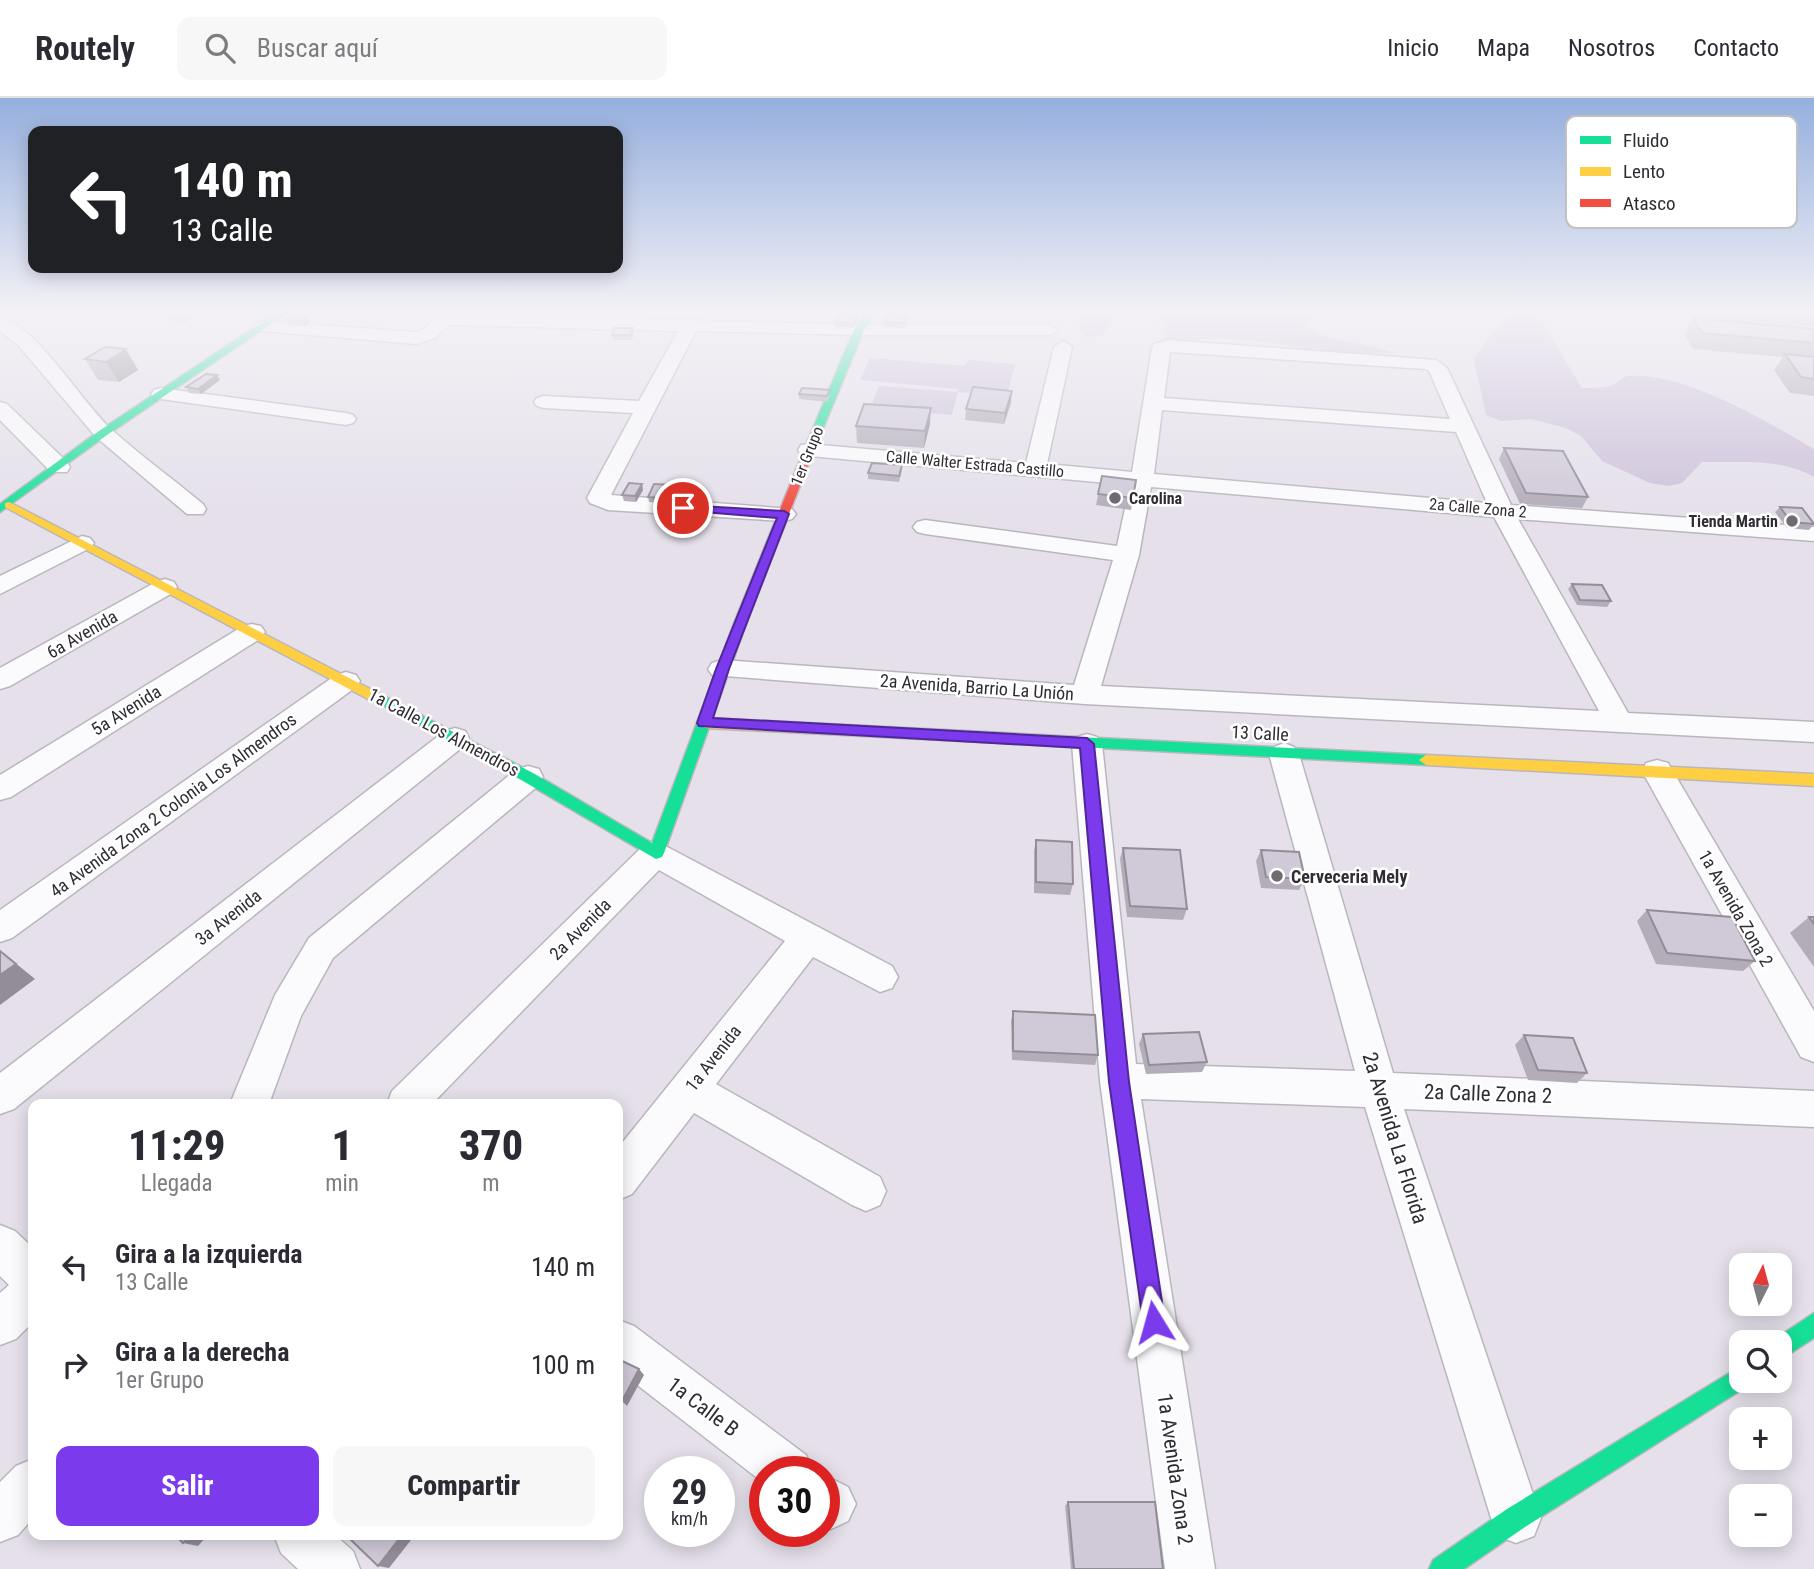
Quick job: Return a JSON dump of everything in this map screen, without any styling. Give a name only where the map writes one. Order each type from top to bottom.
[{"type":"street","points":[[57,379],[103,433],[195,509]]},
{"type":"street","points":[[3,505],[184,379]]},
{"type":"street","points":[[662,379],[598,498],[601,502],[784,514]]},
{"type":"street","name":"1er Grupo","points":[[705,723],[722,669],[839,379]]},
{"type":"street","points":[[1035,469],[1056,379]]},
{"type":"street","name":"2a Avenida, Barrio La Unión","points":[[722,669],[1085,695],[1126,555],[1142,478],[1157,379]]},
{"type":"street","name":"2a Avenida, Barrio La Unión","points":[[1442,379],[1462,426]]},
{"type":"street","points":[[161,394],[346,419]]},
{"type":"street","points":[[544,402],[647,408]]},
{"type":"street","points":[[1154,403],[1462,426],[1502,511],[1620,723]]},
{"type":"street","points":[[0,408],[59,467]]},
{"type":"street","name":"Calle Walter Estrada Castillo","points":[[809,450],[1142,478]]},
{"type":"street","name":"2a Calle Zona 2","points":[[1142,478],[1502,511],[1814,534]]},
{"type":"street","name":"1a Calle Los Almendros","points":[[3,505],[82,543],[528,776],[656,853],[880,977]]},
{"type":"street","points":[[925,527],[1126,555]]},
{"type":"street","points":[[0,586],[82,543]]},
{"type":"street","name":"6a Avenida","points":[[0,680],[165,587]]},
{"type":"street","name":"5a Avenida","points":[[0,789],[252,632]]},
{"type":"street","name":"4a Avenida Zona 2 Colonia Los Almendros","points":[[0,928],[346,681]]},
{"type":"street","points":[[1085,695],[1814,732]]},
{"type":"street","name":"13 Calle","points":[[705,723],[1814,780]]},
{"type":"street","name":"2a Avenida","points":[[411,1099],[656,853],[705,723]]},
{"type":"street","name":"3a Avenida","points":[[0,1096],[455,738]]},
{"type":"street","name":"1a Avenida Zona 2","points":[[1087,744],[1119,1082],[1189,1569]]},
{"type":"street","name":"2a Avenida La Florida","points":[[1284,754],[1379,1091],[1516,1518]]},
{"type":"street","name":"1a Avenida Zona 2","points":[[1657,771],[1814,1045]]},
{"type":"street","points":[[251,1099],[271,1054],[278,1027],[321,948],[528,776]]},
{"type":"street","name":"1a Avenida","points":[[623,1174],[808,937]]},
{"type":"street","name":"2a Calle Zona 2","points":[[1119,1082],[1814,1109]]},
{"type":"street","points":[[689,1089],[866,1191]]},
{"type":"street","points":[[0,1246],[28,1273]]},
{"type":"street","points":[[0,1323],[28,1297]]},
{"type":"street","points":[[1792,1340],[1814,1324]]},
{"type":"street","name":"1a Calle B","points":[[623,1346],[768,1456]]},
{"type":"street","points":[[1442,1569],[1516,1518],[1729,1385]]},
{"type":"street","points":[[0,1517],[28,1488]]},
{"type":"shaded area","points":[[1011,379],[1007,396],[958,392],[952,415],[870,409],[879,386],[957,392],[959,389],[860,380]]},
{"type":"shaded area","points":[[1478,379],[1576,379],[1582,388],[1600,388],[1615,384],[1622,379],[1658,379],[1699,390],[1724,401],[1814,449],[1814,477],[1787,466],[1774,464],[1702,462],[1682,483],[1669,486],[1650,483],[1602,461],[1581,436],[1566,428],[1531,419],[1501,421],[1486,415]]},
{"type":"building","points":[[199,379],[212,379],[198,389],[186,387]]},
{"type":"building","points":[[973,387],[1012,391],[1005,413],[966,409]]},
{"type":"building","points":[[802,388],[830,390],[827,396],[799,394]]},
{"type":"building","points":[[864,404],[931,408],[925,431],[856,426]]},
{"type":"building","points":[[1504,448],[1563,451],[1588,497],[1526,493]]},
{"type":"building","points":[[872,463],[902,465],[899,476],[868,473]]},
{"type":"building","points":[[1102,476],[1136,480],[1133,498],[1098,494]]},
{"type":"building","points":[[629,483],[642,484],[635,496],[622,495]]},
{"type":"building","points":[[654,484],[674,485],[668,498],[648,497]]},
{"type":"building","points":[[1780,507],[1802,508],[1814,524],[1791,522]]},
{"type":"building","points":[[1572,584],[1602,585],[1611,601],[1580,600]]},
{"type":"building","points":[[1036,840],[1072,842],[1073,884],[1036,882]]},
{"type":"building","points":[[1123,848],[1180,850],[1187,909],[1130,906]]},
{"type":"building","points":[[1261,850],[1299,852],[1305,879],[1266,877]]},
{"type":"building","points":[[1647,910],[1732,917],[1755,961],[1667,953]]},
{"type":"building","points":[[0,951],[16,964],[0,975]]},
{"type":"building","points":[[1013,1011],[1095,1015],[1098,1055],[1013,1051]]},
{"type":"building","points":[[1199,1032],[1207,1062],[1149,1065],[1143,1034]]},
{"type":"building","points":[[1524,1035],[1573,1038],[1587,1073],[1538,1070]]},
{"type":"building","points":[[623,1361],[639,1369],[623,1399]]},
{"type":"building","points":[[1068,1502],[1155,1502],[1163,1569],[1074,1569]]},
{"type":"building","points":[[351,1540],[398,1540],[378,1566]]},
{"type":"traffic: fast","points":[[0,509],[103,433],[184,379]]},
{"type":"traffic: fast","points":[[809,450],[839,379]]},
{"type":"traffic: fast","points":[[373,696],[528,777],[656,853],[741,621]]},
{"type":"traffic: fast","points":[[944,735],[1426,760]]},
{"type":"traffic: fast","points":[[1792,1340],[1814,1324]]},
{"type":"traffic: fast","points":[[1442,1569],[1516,1518],[1729,1385]]},
{"type":"traffic: slow","points":[[9,505],[373,696]]},
{"type":"traffic: slow","points":[[705,723],[944,735]]},
{"type":"traffic: slow","points":[[1426,760],[1814,780]]},
{"type":"traffic: jam","points":[[741,621],[809,450]]},
{"type":"place","name":"Carolina","points":[[1115,498]]},
{"type":"place","name":"Tienda Martin","points":[[1792,521]]},
{"type":"place","name":"Cerveceria Mely","points":[[1277,876]]},
{"type":"route","points":[[683,508],[784,514],[722,669],[705,723],[1087,744],[1119,1082],[1154,1322]]}]
